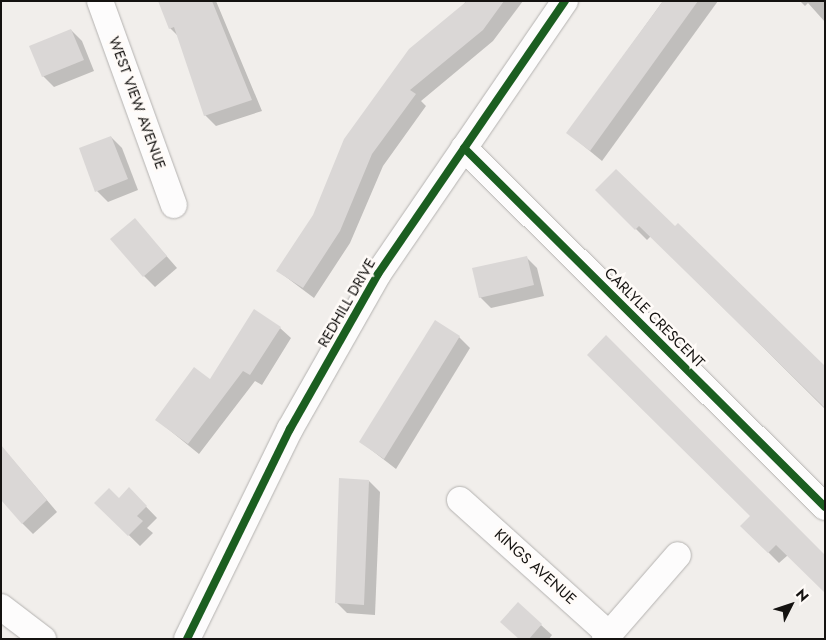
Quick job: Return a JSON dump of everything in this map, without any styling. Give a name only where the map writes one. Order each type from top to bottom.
[{"type":"street","name":"WEST VIEW AVENUE","points":[[100,1],[174,205]]},
{"type":"street","name":"REDHILL DRIVE","points":[[187,639],[290,429],[363,300],[565,1]]},
{"type":"street","name":"CARLYLE CRESCENT","points":[[464,148],[825,507]]},
{"type":"street","name":"KINGS AVENUE","points":[[460,500],[607,636],[678,556]]},
{"type":"street","points":[[1,607],[43,639]]},
{"type":"building","points":[[158,1],[212,1],[252,100],[204,116],[174,27],[169,29]]},
{"type":"building","points":[[467,1],[504,1],[483,30],[410,90],[416,94],[372,154],[340,231],[303,288],[276,271],[313,215],[344,139],[409,49]]},
{"type":"building","points":[[663,1],[698,1],[590,151],[566,133]]},
{"type":"building","points":[[71,29],[84,60],[42,77],[29,46]]},
{"type":"building","points":[[111,136],[128,179],[95,192],[79,148]]},
{"type":"building","points":[[616,169],[675,226],[678,223],[825,366],[825,408],[639,226],[635,230],[595,190]]},
{"type":"building","points":[[135,218],[167,256],[143,277],[110,239]]},
{"type":"building","points":[[527,256],[534,285],[479,298],[472,268]]},
{"type":"building","points":[[254,309],[281,327],[250,375],[243,371],[188,444],[155,420],[194,367],[210,379]]},
{"type":"building","points":[[435,320],[460,336],[384,459],[359,442]]},
{"type":"building","points":[[606,335],[825,555],[825,593],[776,545],[768,553],[740,526],[750,516],[587,355]]},
{"type":"building","points":[[1,445],[47,500],[22,524],[1,500]]},
{"type":"building","points":[[339,478],[369,480],[364,605],[335,603]]},
{"type":"building","points":[[129,487],[147,506],[137,516],[143,521],[128,536],[94,503],[109,488],[119,498]]},
{"type":"building","points":[[518,602],[542,624],[529,639],[519,639],[500,622]]},
{"type":"cycle path","points":[[187,639],[290,429],[378,274],[565,1]]},
{"type":"cycle path","points":[[464,148],[825,507]]}]
